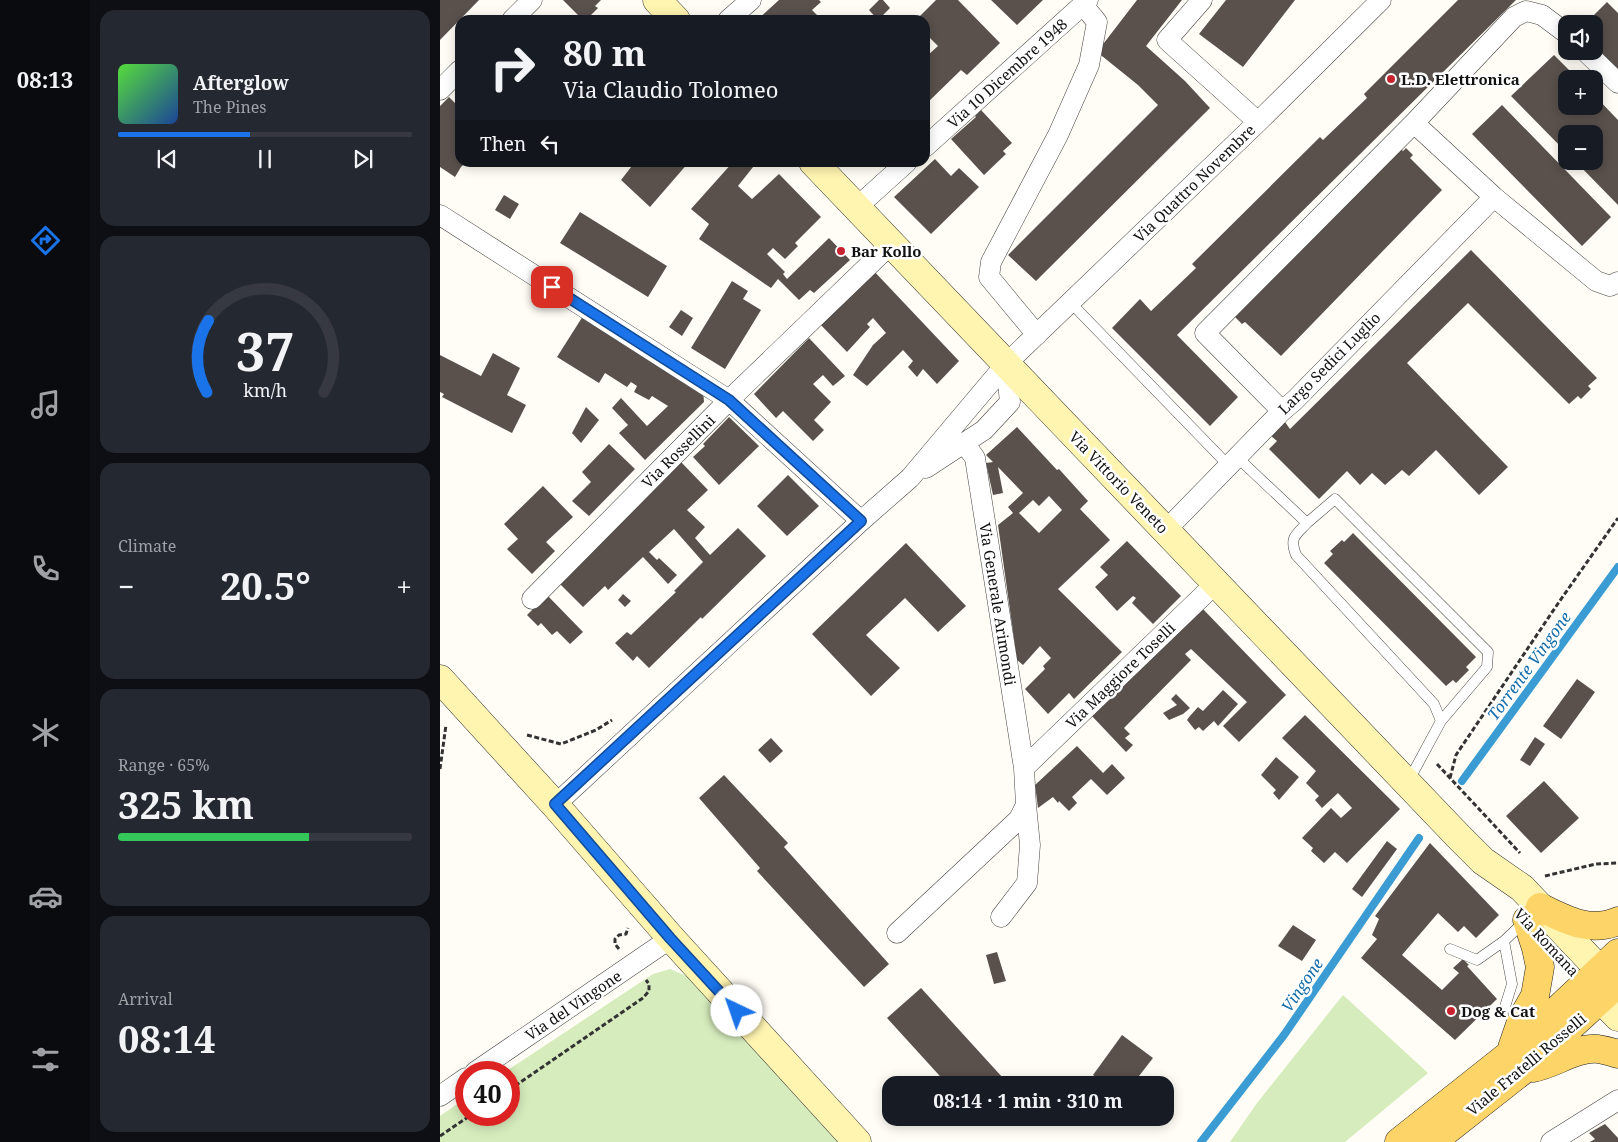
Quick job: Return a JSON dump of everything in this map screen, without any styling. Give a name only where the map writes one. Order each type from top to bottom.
[{"type":"main road","points":[[657,0],[671,15]]},
{"type":"main road","name":"Via Vittorio Veneto","points":[[818,167],[1458,836]]},
{"type":"main road","points":[[440,678],[555,804],[670,938],[857,1142]]},
{"type":"main road","name":"Via Romana","points":[[1458,836],[1484,861],[1508,900],[1534,914],[1609,985]]},
{"type":"main road","points":[[1618,921],[1608,925],[1592,927],[1534,914],[1536,948],[1540,967],[1535,996],[1522,1019],[1516,1063],[1546,1065],[1570,1054],[1597,1049],[1618,1054]]},
{"type":"main road","name":"Viale Fratelli Rosselli","points":[[1432,1142],[1516,1063],[1609,985]]},
{"type":"main road","name":"Viale Fratelli Rosselli","points":[[1399,1142],[1516,1063]]},
{"type":"street","points":[[517,15],[532,0]]},
{"type":"street","points":[[734,15],[751,0]]},
{"type":"street","points":[[1202,0],[1167,40],[1258,122]]},
{"type":"street","name":"Via Quattro Novembre","points":[[910,478],[1006,364],[1258,122],[1381,0]]},
{"type":"street","points":[[1036,336],[989,277],[991,262],[1058,135],[1089,65],[1097,22],[1085,2]]},
{"type":"street","name":"Via 10 Dicembre 1948","points":[[930,142],[1085,2]]},
{"type":"street","points":[[1282,411],[1206,333],[1414,123],[1514,17],[1526,12],[1542,15],[1558,27]]},
{"type":"street","points":[[1594,60],[1618,83]]},
{"type":"street","points":[[440,90],[455,75]]},
{"type":"street","points":[[1414,123],[1494,197],[1596,282],[1610,286],[1618,282]]},
{"type":"street","points":[[856,208],[901,167]]},
{"type":"street","name":"Largo Sedici Luglio","points":[[1166,530],[1494,197]]},
{"type":"street","points":[[440,215],[729,400],[861,521]]},
{"type":"street","name":"Via Rossellini","points":[[532,599],[729,400],[891,244]]},
{"type":"street","points":[[555,804],[910,478],[984,430],[1010,402],[1006,364]]},
{"type":"street","name":"Via Generale Arimondi","points":[[965,444],[975,458],[1024,768],[1030,845],[1028,883],[1001,918]]},
{"type":"street","name":"Via Maggiore Toselli","points":[[1024,768],[1216,583]]},
{"type":"street","points":[[897,933],[1019,820],[1026,805]]},
{"type":"street","name":"Via del Vingone","points":[[491,1061],[670,938]]},
{"type":"street","points":[[440,1096],[455,1086]]},
{"type":"street","points":[[1551,1142],[1618,1100]]},
{"type":"lane","points":[[1070,302],[1233,462],[1307,523]]},
{"type":"lane","points":[[1416,792],[1425,751],[1441,721],[1487,667],[1488,652],[1335,499],[1293,538],[1292,546],[1296,555],[1434,704],[1441,721]]},
{"type":"lane","points":[[1450,949],[1477,960],[1504,941],[1534,914]]},
{"type":"lane","points":[[1504,941],[1512,984],[1504,1010]]},
{"type":"path","points":[[1450,778],[1456,755],[1618,518]]},
{"type":"path","points":[[520,732],[534,738],[561,744],[596,730],[615,717]]},
{"type":"path","points":[[440,769],[447,723]]},
{"type":"path","points":[[1425,751],[1523,856]]},
{"type":"path","points":[[1542,877],[1596,864],[1618,863]]},
{"type":"path","points":[[520,1082],[643,998],[649,991],[649,984],[642,975]]},
{"type":"path","points":[[440,1136],[455,1126]]},
{"type":"green space","points":[[670,969],[689,977],[839,1142],[440,1142],[440,1116],[455,1106],[455,1126],[520,1126],[520,1062],[653,974]]},
{"type":"green space","points":[[1343,995],[1428,1073],[1345,1142],[1230,1142],[1257,1103]]},
{"type":"building","points":[[440,0],[479,0],[464,15],[455,15],[455,25],[440,40]]},
{"type":"building","points":[[563,0],[601,0],[595,6],[598,8],[591,15],[578,15]]},
{"type":"building","points":[[779,0],[819,0],[821,2],[812,10],[817,15],[762,15]]},
{"type":"building","points":[[879,0],[883,0],[890,8],[883,15],[874,15],[869,10]]},
{"type":"building","points":[[936,0],[958,0],[1000,43],[967,75],[961,70],[930,100],[930,53],[938,46],[930,38],[930,15],[921,15]]},
{"type":"building","points":[[991,0],[1043,0],[1017,25]]},
{"type":"building","points":[[1137,0],[1182,0],[1146,46],[1185,81],[1210,108],[1036,281],[1008,255],[1158,105],[1138,85],[1097,52]]},
{"type":"building","points":[[1226,0],[1295,0],[1243,67],[1199,34]]},
{"type":"building","points":[[1458,0],[1516,0],[1177,335],[1238,397],[1210,426],[1112,328],[1140,299],[1151,311],[1196,268],[1192,264],[1320,137],[1323,140],[1367,98],[1364,94]]},
{"type":"building","points":[[1607,2],[1618,13],[1618,70],[1603,54],[1603,15],[1594,15]]},
{"type":"building","points":[[1554,55],[1569,70],[1558,70],[1558,115],[1603,115],[1603,104],[1618,120],[1618,205],[1584,170],[1603,170],[1603,125],[1558,125],[1558,144],[1511,96]]},
{"type":"building","points":[[449,97],[455,103],[455,167],[461,167],[455,177],[440,167],[440,106]]},
{"type":"building","points":[[1502,105],[1558,163],[1558,170],[1565,170],[1611,217],[1582,246],[1472,134]]},
{"type":"building","points":[[981,110],[1012,143],[1003,151],[1006,154],[984,175],[951,139],[976,117]]},
{"type":"building","points":[[1406,148],[1413,155],[1410,158],[1442,190],[1281,356],[1245,322],[1242,324],[1235,317],[1401,149],[1403,151]]},
{"type":"building","points":[[935,159],[951,176],[959,168],[979,187],[931,234],[894,197],[926,167],[930,167],[930,164]]},
{"type":"building","points":[[631,167],[685,167],[650,207],[621,180]]},
{"type":"building","points":[[729,167],[753,167],[738,186],[752,199],[779,174],[821,217],[795,243],[798,246],[785,259],[773,248],[767,254],[785,272],[783,274],[787,279],[829,238],[850,260],[814,293],[810,290],[799,300],[778,279],[771,288],[699,239],[709,224],[691,209]]},
{"type":"building","points":[[504,195],[519,204],[510,219],[495,210]]},
{"type":"building","points":[[580,212],[667,266],[648,297],[560,243]]},
{"type":"building","points":[[1471,250],[1597,378],[1588,386],[1591,389],[1581,399],[1578,396],[1569,404],[1468,303],[1407,363],[1508,467],[1479,495],[1436,450],[1409,476],[1402,470],[1385,485],[1372,473],[1360,485],[1347,471],[1319,499],[1269,449],[1277,441],[1271,436],[1285,422],[1290,429]]},
{"type":"building","points":[[871,268],[959,361],[937,384],[923,369],[917,377],[908,367],[913,361],[903,350],[867,386],[853,375],[873,345],[886,333],[873,318],[867,324],[870,327],[847,352],[818,322]]},
{"type":"building","points":[[732,281],[748,291],[743,299],[761,310],[725,369],[691,348]]},
{"type":"building","points":[[681,310],[693,318],[682,336],[669,327]]},
{"type":"building","points":[[583,316],[703,389],[704,402],[645,460],[619,433],[628,425],[612,408],[621,398],[647,426],[668,406],[652,396],[649,400],[634,392],[637,386],[631,382],[627,387],[605,373],[599,383],[557,357]]},
{"type":"building","points":[[809,338],[845,376],[833,386],[823,375],[813,384],[831,402],[814,420],[824,430],[813,441],[783,411],[776,418],[754,394]]},
{"type":"building","points":[[493,353],[520,368],[507,395],[526,405],[512,433],[442,397],[444,394],[440,392],[440,355],[481,376]]},
{"type":"building","points":[[586,407],[599,420],[581,443],[572,433]]},
{"type":"building","points":[[729,417],[759,446],[719,485],[693,457],[705,446],[703,444]]},
{"type":"building","points":[[1017,427],[1088,501],[1080,509],[1110,540],[1058,589],[1122,652],[1074,699],[1069,693],[1048,714],[1025,689],[1045,669],[1043,666],[1051,658],[1040,646],[1023,665],[1017,660],[998,525],[1013,513],[1008,507],[1023,493],[998,467],[1003,493],[993,495],[986,463],[993,462],[986,455]],"holes":[[[1049,496],[1062,510],[1039,533],[1019,513],[1033,500],[1039,506]]]},
{"type":"building","points":[[609,444],[635,469],[589,516],[572,501],[591,482],[582,472]]},
{"type":"building","points":[[681,462],[708,490],[687,510],[705,527],[695,538],[710,555],[738,528],[766,556],[649,668],[637,656],[633,661],[615,643],[627,632],[631,635],[676,592],[674,591],[703,562],[674,529],[649,552],[657,560],[659,558],[677,575],[668,584],[643,557],[608,590],[605,586],[583,607],[559,583]]},
{"type":"building","points":[[788,475],[819,506],[787,536],[757,506]]},
{"type":"building","points":[[543,486],[573,517],[546,542],[555,551],[532,574],[507,549],[518,539],[504,524]]},
{"type":"building","points":[[1353,533],[1476,657],[1466,667],[1469,670],[1456,683],[1453,680],[1446,686],[1324,563],[1333,554],[1330,551],[1342,540],[1344,542]]},
{"type":"building","points":[[1127,541],[1181,596],[1153,624],[1132,603],[1136,598],[1133,596],[1117,611],[1095,587],[1108,575],[1100,567]]},
{"type":"building","points":[[906,543],[966,606],[938,632],[905,598],[866,635],[900,668],[871,696],[812,634]]},
{"type":"building","points":[[623,594],[631,601],[625,607],[618,600]]},
{"type":"building","points":[[547,595],[583,632],[570,644],[557,631],[552,635],[541,623],[538,626],[527,615]]},
{"type":"building","points":[[1201,607],[1286,695],[1239,742],[1223,726],[1247,702],[1191,649],[1185,654],[1191,660],[1124,728],[1130,734],[1125,738],[1133,745],[1126,752],[1091,715]]},
{"type":"building","points":[[1577,679],[1595,692],[1561,739],[1543,726]]},
{"type":"building","points":[[1223,690],[1238,704],[1218,726],[1214,721],[1203,731],[1199,727],[1195,730],[1187,720],[1198,707],[1203,711]]},
{"type":"building","points":[[1176,694],[1190,708],[1183,714],[1169,720],[1163,713],[1177,705],[1171,699]]},
{"type":"building","points":[[1305,715],[1400,809],[1347,863],[1335,852],[1324,863],[1311,851],[1313,848],[1302,838],[1331,808],[1341,818],[1352,808],[1338,793],[1322,808],[1315,800],[1319,796],[1306,783],[1316,771],[1282,738]]},
{"type":"building","points":[[1535,737],[1545,744],[1530,766],[1520,760]]},
{"type":"building","points":[[771,738],[783,751],[770,763],[758,750]]},
{"type":"building","points":[[1077,746],[1103,773],[1112,764],[1125,778],[1107,795],[1091,779],[1072,797],[1077,803],[1069,811],[1053,797],[1038,808],[1035,785]]},
{"type":"building","points":[[1276,757],[1299,777],[1279,800],[1273,793],[1276,790],[1261,775]]},
{"type":"building","points":[[724,775],[788,843],[784,847],[889,964],[864,987],[757,871],[760,868],[699,798]]},
{"type":"building","points":[[1544,781],[1579,818],[1541,853],[1506,816]]},
{"type":"building","points":[[1387,841],[1397,849],[1362,897],[1352,889]]},
{"type":"building","points":[[1430,843],[1499,915],[1476,938],[1464,926],[1458,932],[1438,913],[1402,955],[1442,990],[1459,973],[1453,968],[1463,959],[1497,999],[1455,1040],[1361,958],[1377,939],[1372,935],[1379,919],[1375,916]]},
{"type":"building","points":[[1293,925],[1316,940],[1302,961],[1278,946]]},
{"type":"building","points":[[997,952],[1006,981],[994,984],[986,955]]},
{"type":"building","points":[[921,988],[1001,1076],[940,1076],[887,1018]]},
{"type":"building","points":[[1122,1035],[1153,1058],[1139,1076],[1093,1075]]},
{"type":"building","points":[[1605,1124],[1618,1138],[1618,1142],[1590,1142],[1595,1139],[1589,1133]]},
{"type":"waterway","name":"Torrente Vingone","points":[[1462,781],[1618,567]]},
{"type":"waterway","name":"Vingone","points":[[1201,1142],[1284,1035],[1419,838]]},
{"type":"place","name":"L.D. Elettronica","points":[[1391,79]]},
{"type":"place","name":"Bar Kollo","points":[[841,251]]},
{"type":"place","name":"Dog & Cat","points":[[1451,1011]]},
{"type":"route","points":[[552,287],[729,400],[861,521],[555,804],[670,938],[737,1011]]}]
